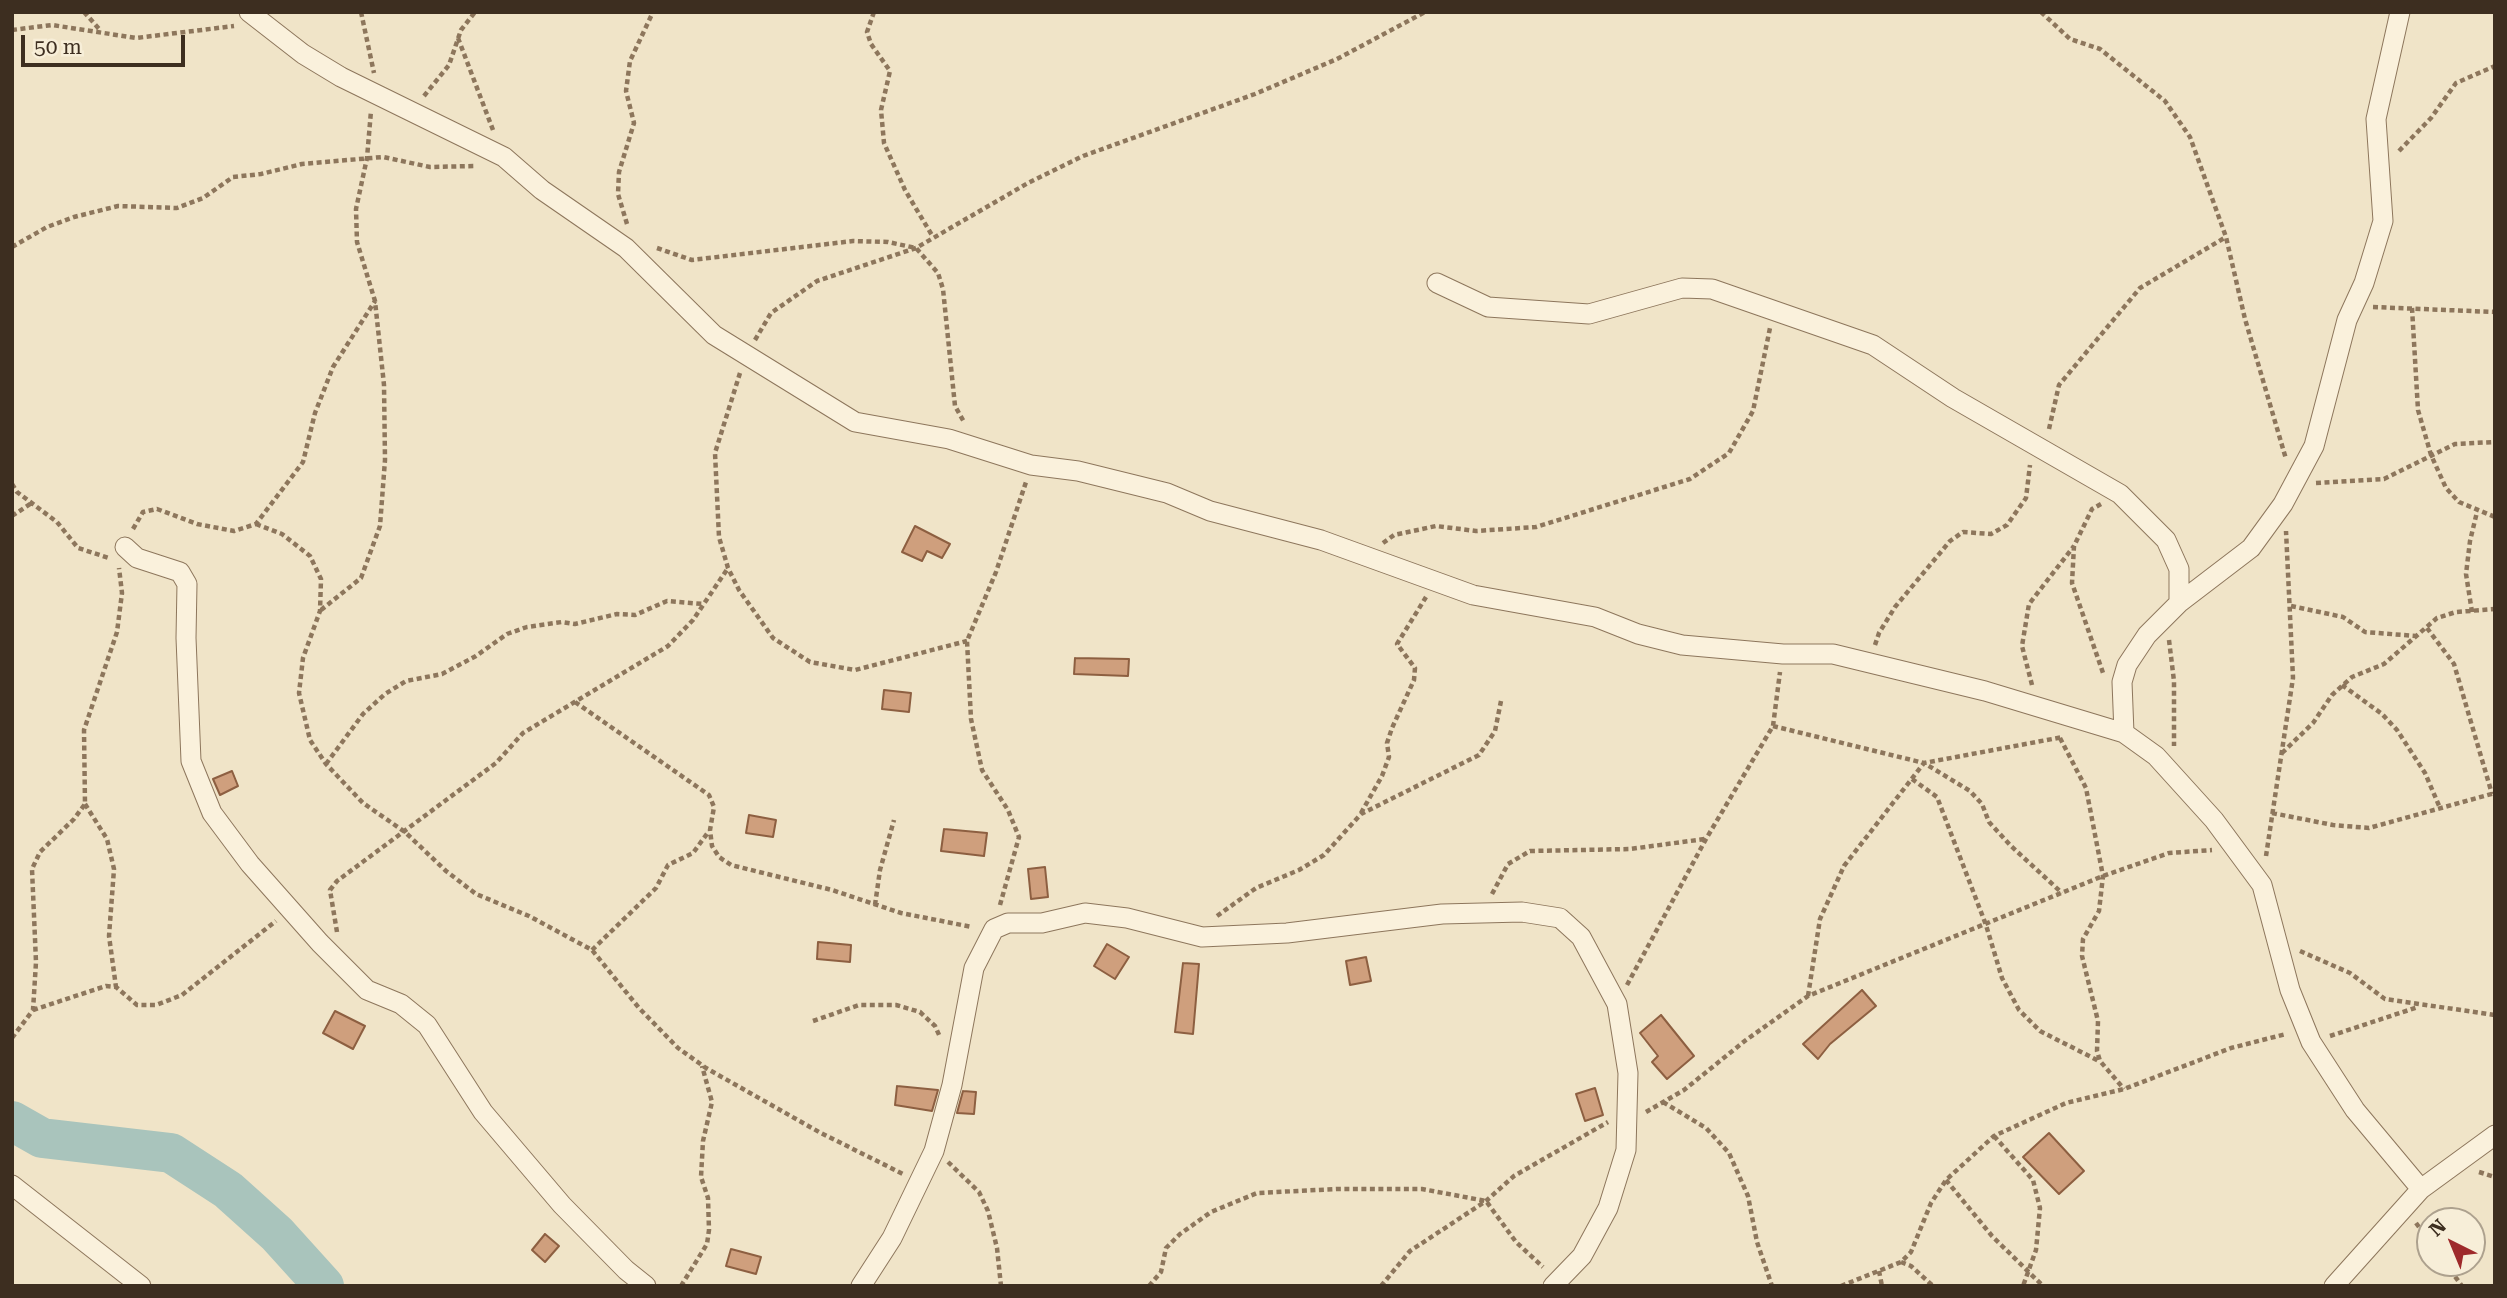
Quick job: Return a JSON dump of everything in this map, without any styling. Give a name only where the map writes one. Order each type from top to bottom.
[{"type":"street","points":[[2124,733],[2122,682],[2127,665],[2147,635],[2173,610],[2251,548],[2284,504],[2314,446],[2353,306],[2364,283],[2383,221],[2376,119],[2400,12]]},
{"type":"street","points":[[254,17],[303,54],[376,96],[506,159],[542,190],[632,247],[713,335],[855,422],[949,439],[1031,465],[1078,471],[1167,493],[1210,511],[1365,555],[1473,595],[1595,617],[1638,634],[1682,645],[1783,654],[1833,654],[2037,705],[2124,733],[2156,756],[2235,848],[2262,885],[2290,990],[2309,1036],[2355,1110],[2421,1189]]},
{"type":"street","points":[[1437,283],[1488,307],[1589,314],[1682,288],[1712,289],[1873,345],[1953,398],[2120,494],[2166,540],[2179,569],[2173,610]]},
{"type":"street","points":[[125,547],[136,558],[180,572],[187,584],[186,638],[191,761],[212,813],[289,909],[367,990],[401,1003],[427,1025],[483,1112],[562,1205],[626,1270],[646,1286]]},
{"type":"street","points":[[861,1286],[892,1238],[934,1151],[957,1061],[974,968],[995,929],[1008,923],[1042,923],[1085,913],[1127,918],[1202,937],[1287,933],[1442,914],[1522,912],[1560,918],[1581,937],[1617,1004],[1628,1073],[1626,1150],[1608,1208],[1582,1256],[1556,1283]]},
{"type":"street","points":[[2334,1286],[2421,1189],[2495,1135]]},
{"type":"street","points":[[12,1185],[141,1286]]},
{"type":"path","points":[[85,12],[102,32]]},
{"type":"path","points":[[320,611],[361,578],[380,526],[385,460],[384,398],[375,301],[357,242],[356,209],[376,96],[361,12]]},
{"type":"path","points":[[410,113],[449,65],[458,37],[475,12]]},
{"type":"path","points":[[653,12],[630,61],[626,91],[634,123],[619,172],[618,194],[632,247],[649,246],[692,260],[853,241],[888,242],[916,248],[938,273],[943,289],[955,406],[982,449]]},
{"type":"path","points":[[874,12],[867,32],[871,44],[890,71],[881,110],[884,143],[905,190],[933,237]]},
{"type":"path","points":[[967,640],[855,670],[810,662],[773,638],[728,568],[719,537],[715,453],[746,355],[772,313],[817,281],[916,248],[1083,156],[1255,94],[1337,59],[1425,12]]},
{"type":"path","points":[[2041,12],[2070,39],[2099,49],[2165,101],[2190,137],[2226,237],[2271,413],[2294,483],[2384,479],[2455,444],[2495,442]]},
{"type":"path","points":[[12,30],[52,25],[136,38],[195,33],[254,17]]},
{"type":"path","points":[[12,247],[47,227],[74,217],[118,206],[177,208],[203,198],[233,177],[261,174],[302,164],[383,157],[448,168],[506,159],[458,37]]},
{"type":"path","points":[[2381,169],[2431,118],[2456,83],[2495,66]]},
{"type":"path","points":[[2054,455],[2049,427],[2059,385],[2140,288],[2226,237]]},
{"type":"path","points":[[125,547],[143,512],[157,509],[197,524],[234,531],[256,524],[303,462],[316,413],[333,367],[375,301]]},
{"type":"path","points":[[2353,306],[2495,312]]},
{"type":"path","points":[[2412,308],[2418,410],[2431,455],[2446,488],[2459,502],[2477,512],[2495,517]]},
{"type":"path","points":[[1365,555],[1394,535],[1436,526],[1476,531],[1536,527],[1690,479],[1729,453],[1753,411],[1774,309]]},
{"type":"path","points":[[1870,663],[1879,633],[1895,607],[1950,541],[1963,532],[1991,534],[2007,525],[2026,498],[2032,442]]},
{"type":"path","points":[[575,702],[709,796],[714,807],[710,830],[712,846],[719,857],[731,865],[955,925],[995,929],[1018,837],[1008,810],[982,770],[971,719],[967,640],[996,572],[1031,465]]},
{"type":"path","points":[[12,484],[57,522],[78,548],[107,559],[118,556],[122,593],[117,632],[84,730],[85,804],[107,838],[114,869],[109,936],[116,987]]},
{"type":"path","points":[[2037,705],[2022,646],[2029,604],[2074,546],[2092,509],[2120,494]]},
{"type":"path","points":[[12,516],[33,502]]},
{"type":"path","points":[[2262,885],[2293,678],[2284,504]]},
{"type":"path","points":[[2472,611],[2466,574],[2477,512]]},
{"type":"path","points":[[256,524],[282,534],[310,556],[321,579],[320,611],[303,658],[299,693],[310,740],[326,764],[363,803],[405,832],[446,871],[476,894],[529,916],[592,950],[639,1008],[678,1048],[702,1065],[819,1132],[920,1182]]},
{"type":"path","points":[[2074,546],[2072,583],[2101,669],[2123,702]]},
{"type":"path","points":[[344,967],[330,890],[350,869],[405,832],[496,763],[523,733],[668,646],[704,604],[728,568]]},
{"type":"path","points":[[1190,934],[1256,888],[1298,870],[1324,855],[1361,814],[1389,757],[1387,743],[1414,680],[1415,668],[1397,644],[1420,602],[1440,585]]},
{"type":"path","points":[[326,764],[363,714],[385,694],[406,681],[442,674],[477,656],[507,634],[527,627],[562,622],[575,624],[617,614],[635,615],[667,601],[704,604]]},
{"type":"path","points":[[2291,606],[2343,617],[2365,632],[2417,636]]},
{"type":"path","points":[[2281,754],[2314,723],[2351,677],[2384,664],[2437,618],[2456,612],[2495,609]]},
{"type":"path","points":[[2173,610],[2172,732],[2179,782]]},
{"type":"path","points":[[2272,813],[2333,825],[2370,828],[2493,794],[2454,664],[2427,628]]},
{"type":"path","points":[[1617,1004],[1706,839],[1773,726],[1783,654]]},
{"type":"path","points":[[2342,685],[2382,714],[2396,730],[2425,773],[2441,808]]},
{"type":"path","points":[[1361,814],[1479,755],[1495,731],[1501,701]]},
{"type":"path","points":[[1773,726],[1924,763],[1970,791],[2004,838],[2062,893]]},
{"type":"path","points":[[1808,996],[1820,919],[1844,866],[1924,763],[2072,735]]},
{"type":"path","points":[[2060,738],[2086,788],[2103,876],[2099,911],[2082,939],[2082,956],[2098,1021],[2097,1051],[2100,1061]]},
{"type":"path","points":[[1912,779],[1937,797],[1986,925],[2002,978],[2019,1010],[2040,1031],[2100,1061],[2124,1088]]},
{"type":"path","points":[[33,1010],[36,962],[32,869],[40,852],[74,819],[85,804]]},
{"type":"path","points":[[875,905],[880,870],[894,820]]},
{"type":"path","points":[[592,950],[656,888],[668,865],[679,857],[693,853],[710,830]]},
{"type":"path","points":[[1482,913],[1508,864],[1530,851],[1630,849],[1706,839]]},
{"type":"path","points":[[1381,1286],[1410,1251],[1486,1201],[1514,1176],[1627,1117],[1663,1102],[1808,996],[2103,876],[2169,853],[2235,848]]},
{"type":"path","points":[[12,1038],[33,1010],[106,986],[116,987],[137,1005],[156,1005],[182,995],[222,967],[289,909]]},
{"type":"path","points":[[2280,945],[2350,973],[2385,999],[2495,1015]]},
{"type":"path","points":[[813,1021],[859,1005],[896,1005],[920,1012],[936,1026],[942,1041],[957,1061]]},
{"type":"path","points":[[1841,1286],[1900,1262],[1912,1252],[1931,1203],[1946,1180],[1994,1136],[2066,1103],[2124,1088],[2231,1048],[2309,1036],[2419,1006]]},
{"type":"path","points":[[681,1286],[706,1244],[709,1230],[708,1198],[701,1177],[703,1142],[712,1102],[702,1065]]},
{"type":"path","points":[[1663,1102],[1706,1128],[1729,1153],[1748,1196],[1757,1242],[1772,1286]]},
{"type":"path","points":[[1994,1136],[2033,1180],[2040,1208],[2036,1250],[2023,1286]]},
{"type":"path","points":[[934,1151],[979,1192],[988,1211],[997,1248],[1001,1286]]},
{"type":"path","points":[[1946,1180],[1992,1237],[2043,1286]]},
{"type":"path","points":[[1149,1286],[1161,1272],[1167,1248],[1180,1234],[1211,1212],[1257,1193],[1338,1189],[1422,1189],[1486,1201],[1516,1242],[1556,1283]]},
{"type":"path","points":[[1900,1262],[1911,1266],[1933,1286]]},
{"type":"path","points":[[1879,1271],[1882,1286]]},
{"type":"building","points":[[915,526],[950,544],[942,558],[927,551],[922,561],[902,552]]},
{"type":"building","points":[[1075,658],[1129,659],[1128,676],[1074,674]]},
{"type":"building","points":[[884,690],[911,693],[909,712],[882,709]]},
{"type":"building","points":[[232,771],[238,786],[220,795],[213,779]]},
{"type":"building","points":[[749,815],[776,820],[773,837],[746,833]]},
{"type":"building","points":[[944,829],[987,833],[984,856],[941,851]]},
{"type":"building","points":[[1045,867],[1048,897],[1031,899],[1028,869]]},
{"type":"building","points":[[818,942],[851,945],[850,962],[817,959]]},
{"type":"building","points":[[1107,944],[1129,957],[1115,979],[1094,966]]},
{"type":"building","points":[[1366,957],[1371,981],[1350,985],[1346,961]]},
{"type":"building","points":[[1183,963],[1199,964],[1193,1034],[1175,1032]]},
{"type":"building","points":[[1862,990],[1876,1006],[1830,1044],[1818,1059],[1803,1044]]},
{"type":"building","points":[[335,1011],[365,1026],[353,1049],[323,1033]]},
{"type":"building","points":[[1661,1015],[1694,1056],[1667,1079],[1652,1062],[1658,1056],[1640,1033]]},
{"type":"building","points":[[897,1086],[938,1090],[932,1111],[895,1105]]},
{"type":"building","points":[[1595,1088],[1603,1115],[1585,1121],[1576,1094]]},
{"type":"building","points":[[963,1091],[976,1092],[974,1114],[957,1113]]},
{"type":"building","points":[[2049,1133],[2084,1171],[2059,1194],[2023,1157]]},
{"type":"building","points":[[545,1234],[559,1246],[545,1262],[532,1250]]},
{"type":"building","points":[[731,1249],[761,1257],[756,1274],[726,1266]]},
{"type":"waterway","points":[[12,1121],[42,1138],[171,1153],[228,1190],[277,1234],[324,1286]]}]
